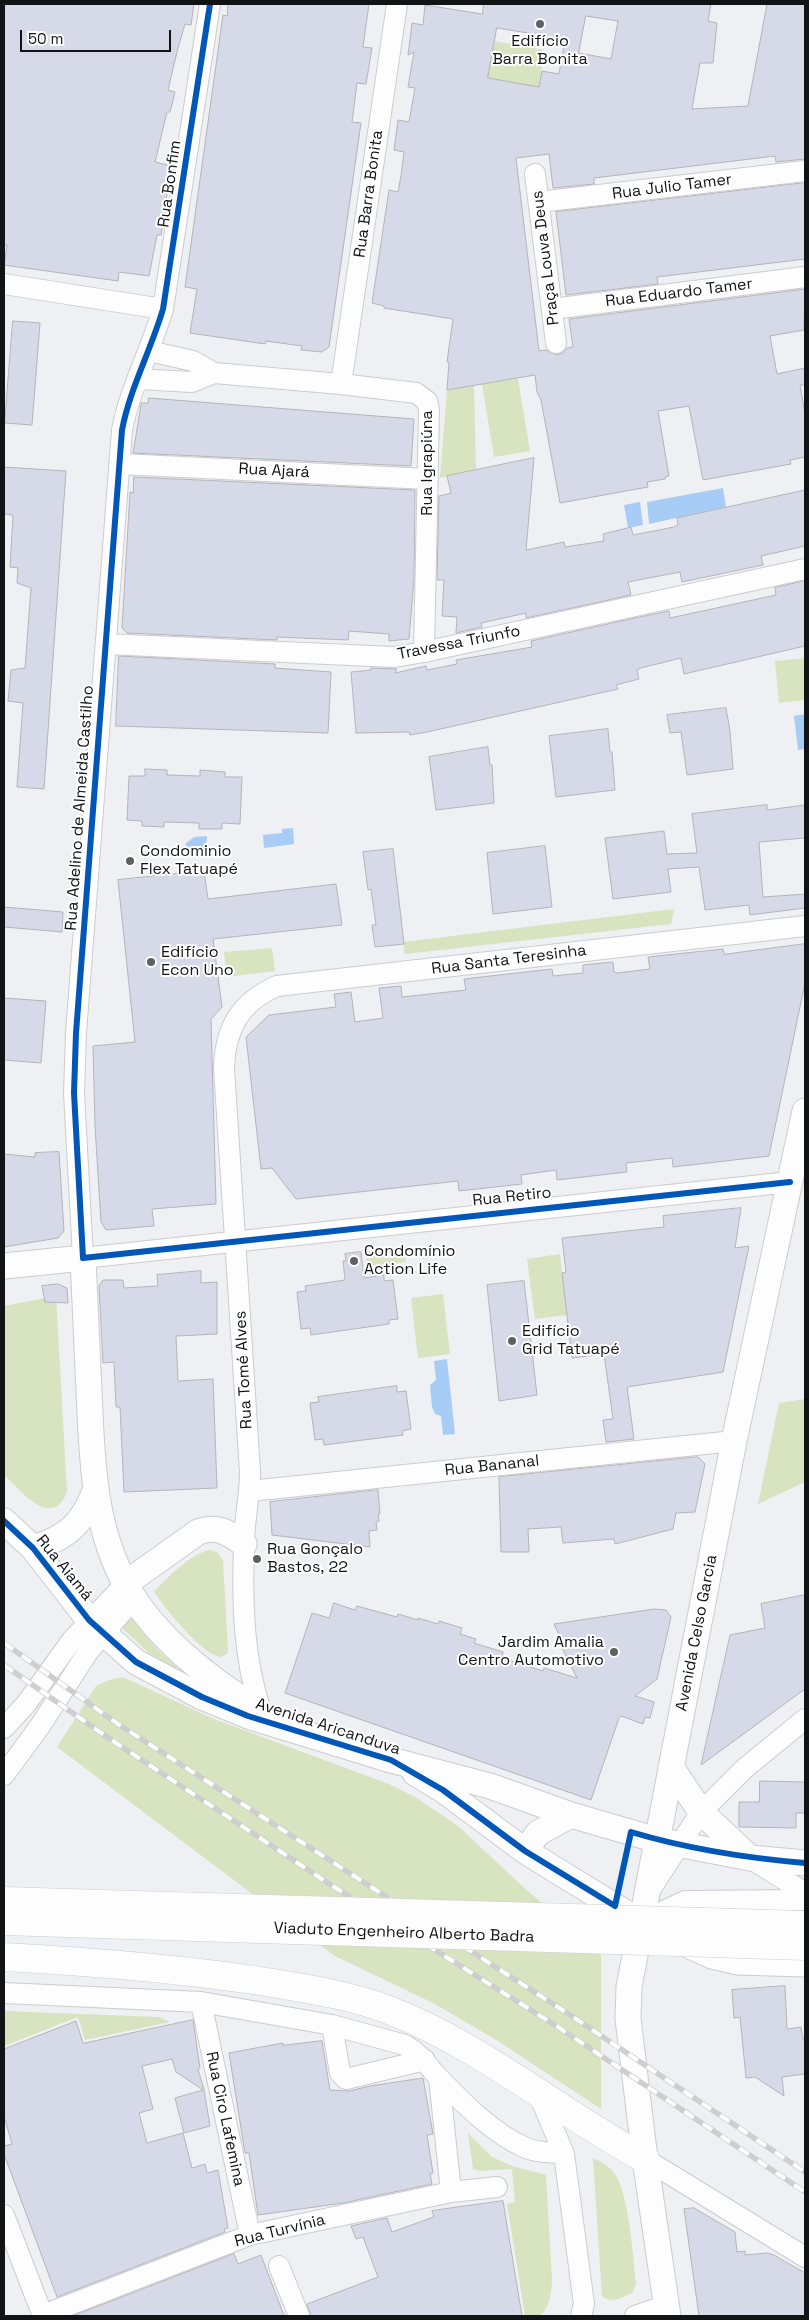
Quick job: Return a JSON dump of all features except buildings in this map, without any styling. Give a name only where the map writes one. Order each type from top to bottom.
[{"type":"highway","name":"Viaduto Engenheiro Alberto Badra","points":[[4,1901],[805,1925]]},
{"type":"highway","name":"Viaduto Engenheiro Alberto Badra","points":[[4,1921],[805,1946]]},
{"type":"highway","points":[[4,1957],[218,1974],[321,1991],[385,2008],[440,2034],[489,2062],[590,2128],[645,2159]]},
{"type":"main road","name":"Avenida Celso Garcia","points":[[668,2311],[645,2159],[628,2019],[629,1987],[646,1895],[668,1843],[671,1767],[734,1441],[805,1111]]},
{"type":"main road","points":[[4,1266],[84,1258]]},
{"type":"main road","name":"Rua Adelino de Almeida Castilho","points":[[84,1258],[96,1488],[103,1527],[130,1591]]},
{"type":"main road","points":[[33,1548],[51,1543],[66,1534],[80,1521],[90,1505],[96,1488]]},
{"type":"main road","name":"Rua Aiamá","points":[[4,1521],[33,1548],[96,1626]]},
{"type":"main road","points":[[130,1591],[198,1532],[209,1528],[219,1529],[229,1533],[244,1544]]},
{"type":"main road","name":"Avenida Aricanduva","points":[[130,1591],[178,1650],[228,1690],[282,1725]]},
{"type":"main road","name":"Avenida Aricanduva","points":[[96,1626],[136,1662],[202,1697],[248,1716],[391,1760],[490,1786],[571,1815],[668,1843],[750,1858],[805,1862]]},
{"type":"main road","name":"Avenida Aricanduva","points":[[391,1760],[443,1790],[526,1851],[641,1923],[712,1956],[738,1962],[805,1964]]},
{"type":"main road","points":[[671,1767],[701,1812],[722,1834],[750,1858]]},
{"type":"main road","points":[[526,1851],[538,1833],[571,1815]]},
{"type":"street","name":"Rua Bonfim","points":[[144,365],[163,309],[210,4]]},
{"type":"street","name":"Rua Barra Bonita","points":[[340,384],[397,4]]},
{"type":"street","name":"Rua Julio Tamer","points":[[539,202],[805,171]]},
{"type":"street","name":"Praça Louva Deus","points":[[535,174],[556,343]]},
{"type":"street","name":"Rua Eduardo Tamer","points":[[552,309],[805,277]]},
{"type":"street","points":[[4,284],[163,309]]},
{"type":"street","name":"Rua Igrapiúna","points":[[144,365],[193,361],[214,373],[340,384],[422,395],[427,401],[429,410],[424,652]]},
{"type":"street","name":"Rua Igrapiúna","points":[[144,365],[192,382],[214,373]]},
{"type":"street","name":"Rua Adelino de Almeida Castilho","points":[[84,1258],[74,1093],[77,1024],[122,430],[127,403],[144,365]]},
{"type":"street","name":"Rua Ajará","points":[[120,464],[428,479]]},
{"type":"street","name":"Travessa Triunfo","points":[[106,644],[394,657],[805,568]]},
{"type":"street","name":"Rua Santa Teresinha","points":[[230,1029],[246,1006],[260,993],[277,986],[805,926]]},
{"type":"street","name":"Rua Tomé Alves","points":[[230,1029],[225,1049],[224,1068],[237,1241],[250,1491],[244,1544],[248,1659],[252,1686],[261,1711]]},
{"type":"street","name":"Rua Retiro","points":[[84,1258],[790,1182]]},
{"type":"street","name":"Rua Bananal","points":[[250,1491],[734,1441]]},
{"type":"street","points":[[4,1728],[26,1704],[59,1657],[96,1626],[130,1591]]},
{"type":"street","points":[[4,1775],[96,1626]]},
{"type":"street","points":[[668,1843],[744,1770],[805,1718]]},
{"type":"street","points":[[750,1858],[805,1894]]},
{"type":"street","points":[[641,1923],[685,1901],[805,1900]]},
{"type":"street","points":[[4,1993],[201,2002],[332,2025],[405,2045],[416,2051],[439,2078],[472,2111],[502,2135],[527,2149],[564,2154]]},
{"type":"street","name":"Rua Ciro Lafemina","points":[[201,2002],[250,2235]]},
{"type":"street","points":[[332,2025],[340,2073],[346,2079],[425,2060]]},
{"type":"street","points":[[439,2078],[451,2192]]},
{"type":"street","points":[[539,2095],[564,2154],[585,2312]]},
{"type":"street","points":[[645,2159],[805,2257]]},
{"type":"street","name":"Rua Turvínia","points":[[43,2315],[250,2235],[451,2192],[497,2186]]},
{"type":"street","points":[[4,2215],[43,2315]]},
{"type":"street","points":[[280,2266],[299,2316]]},
{"type":"street","points":[[635,2316],[668,2311]]},
{"type":"green space","points":[[494,41],[544,50],[539,87],[487,78]]},
{"type":"green space","points":[[518,379],[530,451],[494,457],[482,384]]},
{"type":"green space","points":[[474,386],[476,470],[440,478],[447,390]]},
{"type":"green space","points":[[805,658],[805,700],[779,703],[775,661]]},
{"type":"green space","points":[[674,909],[671,924],[405,954],[403,942]]},
{"type":"green space","points":[[272,948],[275,971],[227,977],[224,952]]},
{"type":"green space","points":[[377,1250],[390,1258],[405,1254],[406,1262],[367,1267],[366,1251]]},
{"type":"green space","points":[[560,1254],[567,1315],[535,1319],[527,1259]]},
{"type":"green space","points":[[443,1294],[450,1354],[418,1358],[411,1298]]},
{"type":"green space","points":[[56,1296],[67,1492],[61,1503],[53,1508],[44,1507],[27,1497],[4,1475],[4,1306]]},
{"type":"green space","points":[[805,1399],[805,1482],[758,1504],[779,1403]]},
{"type":"green space","points":[[210,1550],[218,1553],[223,1561],[228,1650],[227,1654],[220,1657],[212,1654],[193,1639],[154,1592],[187,1561],[202,1552]]},
{"type":"green space","points":[[129,1615],[156,1648],[182,1672],[179,1673],[149,1653],[122,1628]]},
{"type":"green space","points":[[123,1677],[214,1719],[389,1784],[415,1797],[458,1826],[520,1884],[601,1955],[601,2109],[498,2041],[433,2003],[335,1956],[57,1747],[96,1686],[109,1680]]},
{"type":"green space","points":[[4,2011],[159,2017],[170,2022],[85,2040],[78,2017],[4,2046]]},
{"type":"green space","points":[[468,2133],[492,2157],[512,2166],[546,2175],[552,2280],[548,2304],[540,2316],[525,2316],[507,2204],[515,2202],[512,2169],[480,2171],[473,2169]]},
{"type":"green space","points":[[593,2158],[608,2166],[620,2183],[632,2243],[636,2284],[632,2293],[613,2300],[602,2296]]},
{"type":"water","points":[[723,488],[726,507],[649,524],[647,502]]},
{"type":"water","points":[[640,502],[643,525],[628,528],[624,505]]},
{"type":"water","points":[[805,714],[805,749],[798,750],[794,716]]},
{"type":"water","points":[[293,828],[294,844],[264,848],[263,835],[282,833],[282,829]]},
{"type":"water","points":[[207,836],[205,857],[195,855],[185,844],[194,837]]},
{"type":"water","points":[[447,1359],[455,1434],[443,1435],[441,1416],[435,1414],[432,1407],[430,1385],[436,1380],[434,1361]]},
{"type":"railway","points":[[4,1643],[118,1724],[567,2013],[805,2172]]},
{"type":"railway","points":[[4,1665],[107,1737],[331,1885],[558,2027],[805,2192]]},
{"type":"cycle path","points":[[210,4],[163,309],[135,384],[122,430],[76,1033],[74,1093],[83,1258],[790,1182]]},
{"type":"cycle path","points":[[4,1521],[33,1548],[89,1620],[136,1662],[202,1697],[248,1716],[391,1760],[443,1790],[525,1851],[615,1906],[631,1832],[717,1852],[805,1863]]},
{"type":"place","name":"Edifício Barra Bonita","points":[[540,24]]},
{"type":"place","name":"Condominio Flex Tatuapé","points":[[130,861]]},
{"type":"place","name":"Edifício Econ Uno","points":[[151,962]]},
{"type":"place","name":"Condomínio Action Life","points":[[354,1261]]},
{"type":"place","name":"Edifício Grid Tatuapé","points":[[512,1341]]},
{"type":"place","name":"Rua Gonçalo Bastos, 22","points":[[257,1559]]},
{"type":"place","name":"Jardim Amalia Centro Automotivo","points":[[614,1652]]}]
